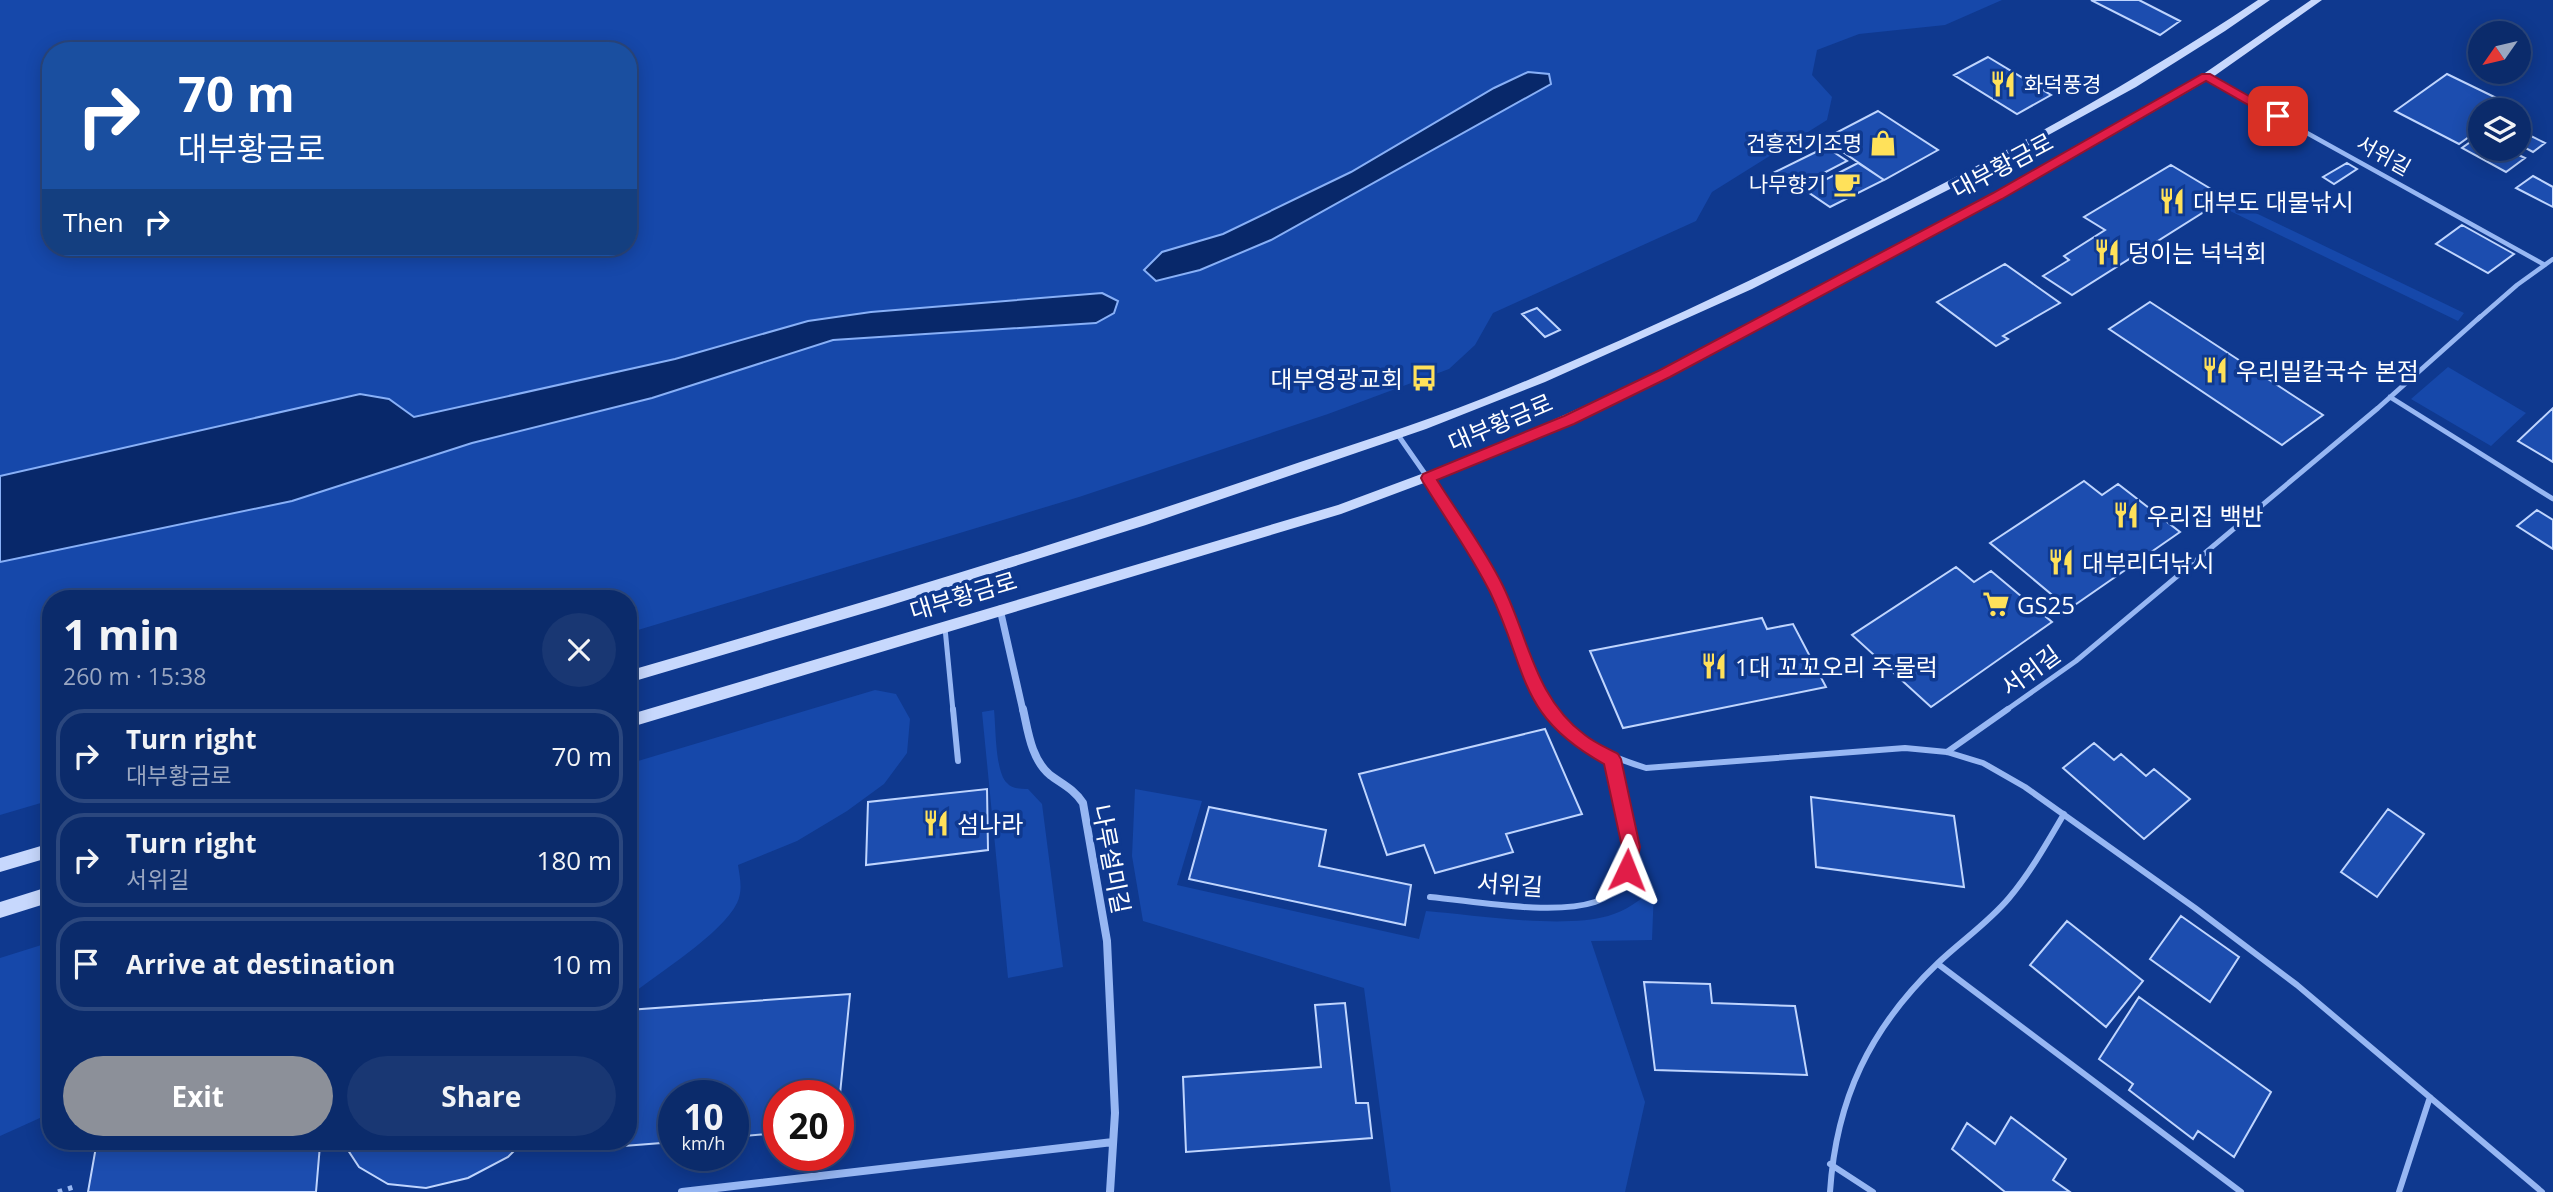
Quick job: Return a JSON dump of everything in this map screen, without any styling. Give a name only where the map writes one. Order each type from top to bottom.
[{"type":"main road","name":"대부황금로","points":[[637,674],[1079,543],[1202,503],[1398,434],[1582,362],[1823,250],[2090,111],[2198,45],[2265,0]]},
{"type":"main road","name":"대부황금로","points":[[637,719],[944,625],[1308,519],[1428,478],[1569,420],[1665,374],[1998,196],[2206,76],[2317,0]]},
{"type":"main road","points":[[0,865],[42,853]]},
{"type":"main road","points":[[0,910],[42,897]]},
{"type":"street","name":"나루설미길","points":[[1000,609],[1037,761],[1049,774],[1076,790],[1083,803],[1107,942],[1115,1112],[1110,1192]]},
{"type":"street","points":[[682,1192],[1114,1142]]},
{"type":"lane","name":"서위길","points":[[2206,76],[2545,265]]},
{"type":"lane","name":"서위길","points":[[1947,752],[2076,661],[2390,397],[2517,285],[2553,259]]},
{"type":"lane","points":[[2390,397],[2553,499]]},
{"type":"lane","points":[[1398,434],[1494,584],[1509,615],[1536,693],[1553,717],[1580,742],[1612,759],[1646,768],[1850,750],[1905,748],[1947,752],[1983,763],[2064,814],[2287,978],[2542,1192]]},
{"type":"lane","points":[[944,625],[958,761]]},
{"type":"lane","name":"서위길","points":[[1430,897],[1566,907],[1595,902],[1616,890],[1627,870],[1631,847],[1612,759]]},
{"type":"lane","points":[[1830,1192],[1830,1164],[1838,1119],[1856,1070],[1888,1022],[1938,964],[2007,901],[2041,854],[2064,814]]},
{"type":"lane","points":[[1938,964],[2241,1192]]},
{"type":"lane","points":[[2399,1192],[2430,1097]]},
{"type":"lane","points":[[1830,1164],[1873,1192]]},
{"type":"path","points":[[58,1192],[77,1186]]},
{"type":"shaded area","points":[[0,0],[2002,0],[1945,25],[1859,34],[1817,50],[1812,75],[1832,97],[1827,120],[1712,192],[1696,221],[1493,313],[1475,345],[1449,369],[1328,414],[1079,497],[637,630],[637,590],[42,590],[42,803],[0,815],[0,562],[292,501],[472,443],[652,398],[833,340],[1117,301],[1102,293],[871,312],[808,321],[675,359],[414,417],[389,399],[360,394],[0,476]],"holes":[[[1528,72],[1549,74],[1551,84],[1271,240],[1200,270],[1162,252],[1223,234],[1351,172],[1494,88]]]},
{"type":"shaded area","points":[[1528,72],[1549,74],[1551,84],[1271,240],[1200,270],[1156,281],[1144,270],[1162,252],[1223,234],[1351,172],[1494,88]]},
{"type":"shaded area","points":[[2235,203],[2464,313],[2458,321],[2228,210]]},
{"type":"shaded area","points":[[1102,293],[1118,301],[1114,313],[1096,323],[833,340],[652,398],[472,443],[292,501],[0,562],[0,476],[360,394],[389,399],[414,417],[675,359],[808,321],[871,312]]},
{"type":"shaded area","points":[[2448,367],[2526,413],[2491,446],[2411,399]]},
{"type":"shaded area","points":[[875,690],[896,694],[910,719],[907,753],[884,784],[847,811],[797,841],[738,865],[740,894],[729,915],[704,940],[637,990],[637,761]]},
{"type":"shaded area","points":[[994,710],[998,760],[1003,777],[1011,786],[1028,789],[1042,804],[1063,967],[1008,978],[982,712]]},
{"type":"shaded area","points":[[1135,789],[1202,801],[1177,885],[1419,939],[1426,911],[1518,920],[1589,920],[1621,911],[1654,889],[1652,940],[1591,941],[1645,1102],[1625,1192],[1391,1192],[1364,988],[1143,921],[1132,856]]},
{"type":"shaded area","points":[[42,945],[42,1117],[0,1136],[0,958]]},
{"type":"building","points":[[2091,0],[2139,0],[2180,21],[2160,35]]},
{"type":"building","points":[[1988,57],[2051,95],[2017,114],[1954,75]]},
{"type":"building","points":[[2447,74],[2497,98],[2468,98],[2468,138],[2459,144],[2395,111]]},
{"type":"building","points":[[1878,111],[1938,150],[1884,180],[1824,139]]},
{"type":"building","points":[[2531,136],[2545,143],[2531,151]]},
{"type":"building","points":[[1826,147],[1847,161],[1795,188],[1775,172]]},
{"type":"building","points":[[2486,161],[2521,161],[2506,172]]},
{"type":"building","points":[[1858,163],[1884,180],[1830,207],[1805,190]]},
{"type":"building","points":[[2347,163],[2357,169],[2334,184],[2323,177]]},
{"type":"building","points":[[2171,165],[2226,198],[2072,295],[2043,276],[2069,260],[2064,256],[2105,230],[2084,217]]},
{"type":"building","points":[[2533,176],[2553,187],[2553,207],[2516,188]]},
{"type":"building","points":[[2462,225],[2514,254],[2488,273],[2436,244]]},
{"type":"building","points":[[2005,264],[2060,303],[2003,336],[2008,339],[1996,346],[1937,302]]},
{"type":"building","points":[[2150,302],[2323,415],[2282,445],[2109,329]]},
{"type":"building","points":[[1537,308],[1560,330],[1545,337],[1522,314]]},
{"type":"building","points":[[2553,408],[2553,462],[2518,441]]},
{"type":"building","points":[[2084,481],[2102,495],[2118,484],[2180,532],[2069,609],[1990,543]]},
{"type":"building","points":[[2537,510],[2553,520],[2553,549],[2517,526]]},
{"type":"building","points":[[1956,567],[1974,582],[1991,571],[2052,622],[1931,707],[1852,635]]},
{"type":"building","points":[[1762,618],[1767,629],[1793,624],[1826,687],[1623,728],[1590,651]]},
{"type":"building","points":[[1545,729],[1582,814],[1506,834],[1513,852],[1435,873],[1424,845],[1387,855],[1359,774]]},
{"type":"building","points":[[2094,743],[2114,760],[2121,754],[2146,776],[2154,769],[2190,799],[2144,839],[2063,768]]},
{"type":"building","points":[[987,789],[988,850],[866,865],[868,802]]},
{"type":"building","points":[[1811,797],[1954,816],[1964,887],[1816,867]]},
{"type":"building","points":[[1209,807],[1326,830],[1319,866],[1411,885],[1405,925],[1189,879]]},
{"type":"building","points":[[2388,809],[2424,834],[2377,897],[2341,872]]},
{"type":"building","points":[[2181,916],[2239,957],[2210,1002],[2150,959]]},
{"type":"building","points":[[2067,921],[2143,981],[2106,1027],[2030,965]]},
{"type":"building","points":[[1644,982],[1710,984],[1712,1003],[1795,1006],[1807,1075],[1655,1070]]},
{"type":"building","points":[[850,994],[841,1080],[763,1080],[763,1134],[749,1136],[749,1080],[658,1080],[658,1143],[637,1145],[637,1009]]},
{"type":"building","points":[[2139,997],[2271,1092],[2234,1157],[2198,1131],[2193,1139],[2129,1090],[2133,1084],[2099,1059]]},
{"type":"building","points":[[1345,1003],[1356,1103],[1368,1103],[1372,1138],[1186,1152],[1183,1077],[1321,1067],[1315,1005]]},
{"type":"building","points":[[2011,1117],[2066,1159],[2053,1180],[2070,1192],[2005,1192],[1952,1149],[1967,1123],[1995,1144]]},
{"type":"building","points":[[95,1150],[320,1150],[316,1192],[88,1192]]},
{"type":"building","points":[[348,1150],[515,1150],[508,1157],[468,1178],[426,1188],[388,1184],[359,1167]]},
{"type":"place","name":"화덕풍경","points":[[2003,84]]},
{"type":"place","name":"건흥전기조명","points":[[1883,143]]},
{"type":"place","name":"나무향기","points":[[1847,184]]},
{"type":"place","name":"대부도 대물낚시","points":[[2172,201]]},
{"type":"place","name":"덩이는 넉넉회","points":[[2107,252]]},
{"type":"place","name":"우리밀칼국수 본점","points":[[2215,370]]},
{"type":"place","name":"대부영광교회","points":[[1424,378]]},
{"type":"place","name":"우리집 백반","points":[[2126,515]]},
{"type":"place","name":"대부리더낚시","points":[[2061,562]]},
{"type":"place","name":"GS25","points":[[1996,604]]},
{"type":"place","name":"1대 꼬꼬오리 주물럭","points":[[1714,666]]},
{"type":"place","name":"섬나라","points":[[936,823]]},
{"type":"route","points":[[1627,870],[1631,847],[1612,759],[1580,742],[1553,717],[1536,693],[1509,615],[1494,584],[1428,478],[1569,420],[1665,374],[2092,145],[2206,76],[2278,116]]}]
